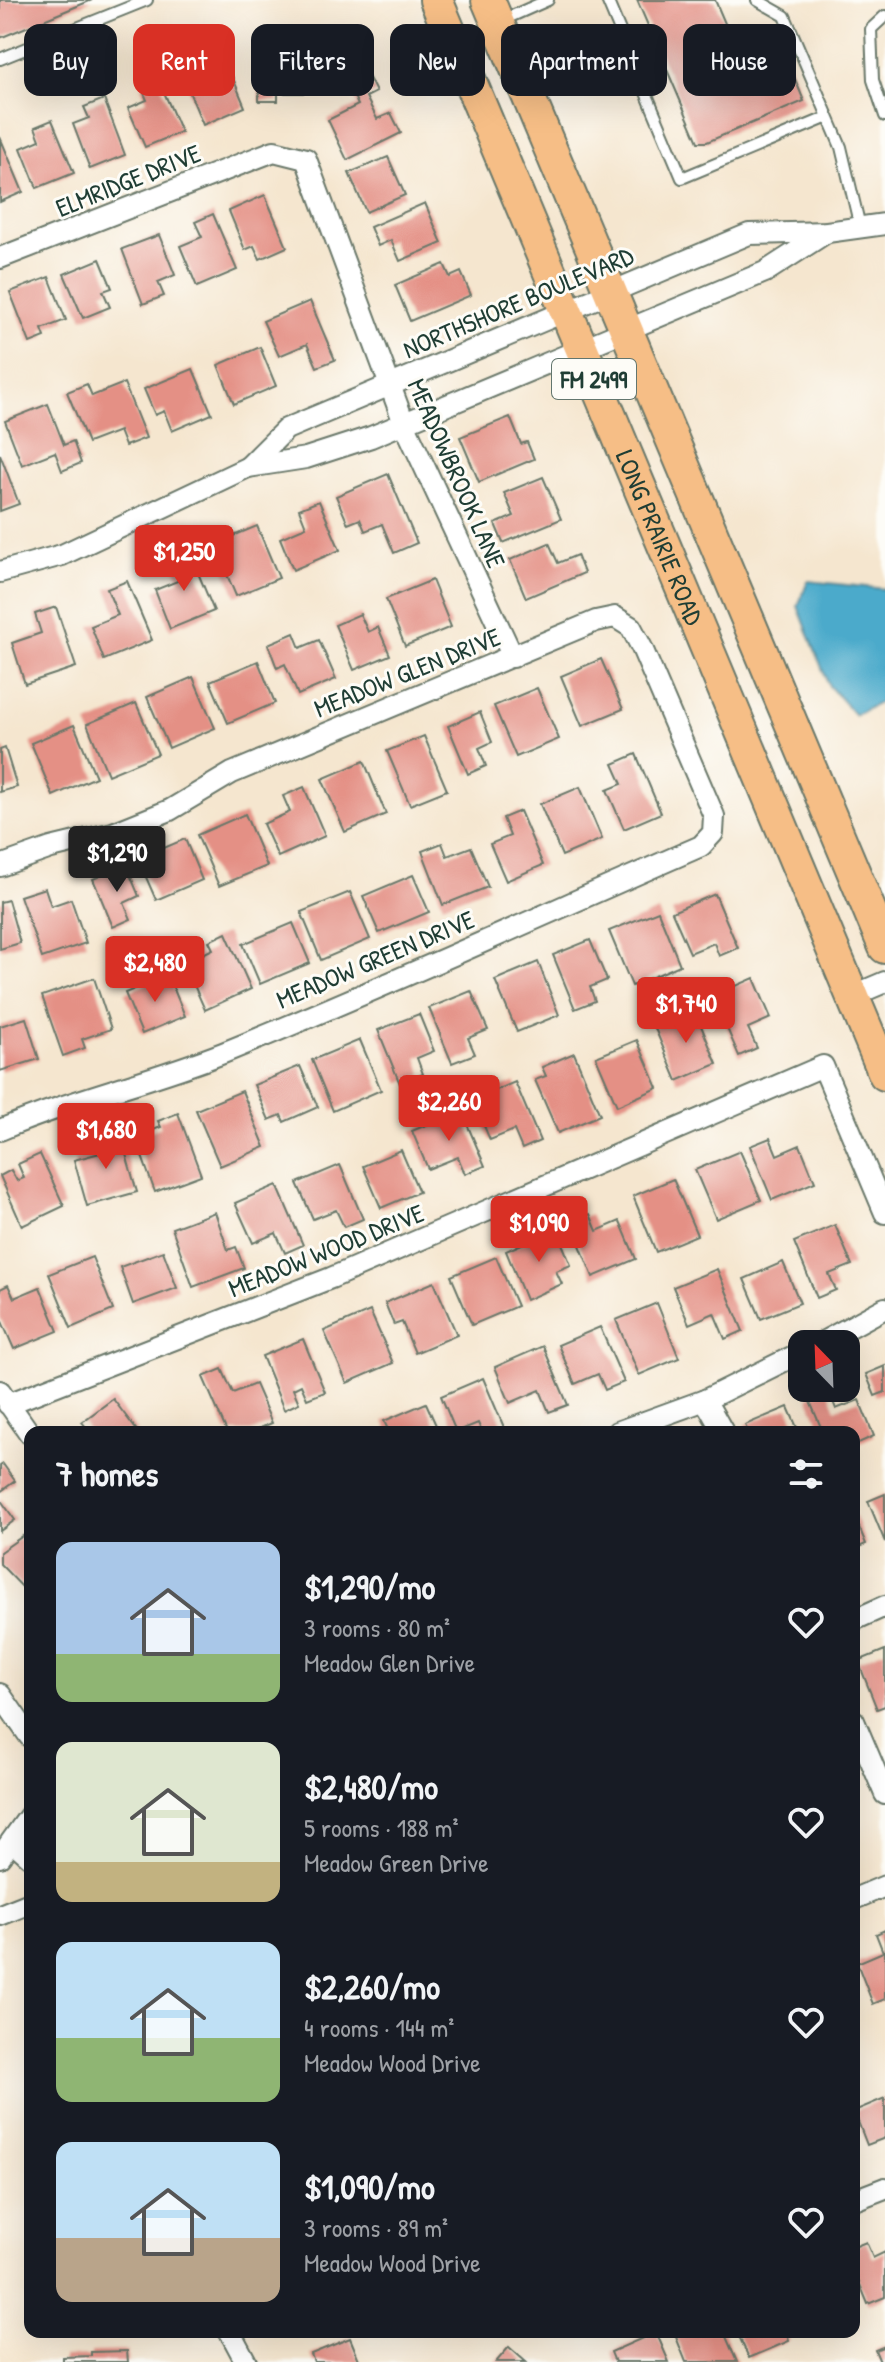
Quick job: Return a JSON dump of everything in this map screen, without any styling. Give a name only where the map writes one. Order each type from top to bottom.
[{"type":"main road","name":"LONG PRAIRIE ROAD","points":[[436,0],[885,1074]]},
{"type":"main road","name":"LONG PRAIRIE ROAD","points":[[493,11],[885,947]]},
{"type":"street","name":"ELMRIDGE DRIVE","points":[[0,258],[274,151]]},
{"type":"street","name":"MEADOWBROOK LANE","points":[[274,151],[306,159],[404,423],[513,657]]},
{"type":"street","name":"NORTHSHORE BOULEVARD","points":[[248,467],[286,429],[749,234],[827,232],[885,224]]},
{"type":"street","name":"NORTHSHORE BOULEVARD","points":[[0,572],[62,555],[248,467],[306,458],[404,423],[765,272],[827,232]]},
{"type":"street","name":"MEADOW GLEN DRIVE","points":[[0,866],[51,848],[113,833],[170,810],[232,773],[596,621],[615,617],[631,627],[714,816],[713,830]]},
{"type":"street","name":"MEADOW GREEN DRIVE","points":[[0,1130],[47,1110],[141,1084],[224,1052],[701,846],[713,830]]},
{"type":"street","points":[[852,996],[885,982]]},
{"type":"street","name":"MEADOW WOOD DRIVE","points":[[4,1398],[331,1278],[823,1066],[885,1213]]},
{"type":"street","points":[[845,1330],[885,1308]]},
{"type":"street","points":[[634,1426],[705,1400],[788,1359]]},
{"type":"street","points":[[4,1398],[24,1426]]},
{"type":"street","points":[[705,1400],[720,1426]]},
{"type":"street","points":[[860,1617],[885,1606]]},
{"type":"street","points":[[0,1694],[24,1728]]},
{"type":"street","points":[[860,1735],[885,1794]]},
{"type":"street","points":[[6,1849],[24,1824]]},
{"type":"street","points":[[860,1896],[885,1886]]},
{"type":"street","points":[[0,1915],[24,1905]]},
{"type":"street","points":[[860,2198],[885,2188]]},
{"type":"street","points":[[233,2338],[246,2362]]},
{"type":"lane","points":[[0,59],[147,0]]},
{"type":"lane","points":[[493,11],[548,0]]},
{"type":"lane","points":[[607,0],[682,178],[828,117]]},
{"type":"lane","points":[[757,0],[785,16],[841,147],[860,227]]},
{"type":"lane","points":[[885,16],[871,29],[873,80],[885,116]]},
{"type":"water","points":[[808,581],[885,589],[885,700],[855,715],[829,686],[798,606]]},
{"type":"building","points":[[0,0],[92,0],[34,24],[24,24],[24,28],[0,38]]},
{"type":"building","points":[[637,0],[715,0],[725,24],[683,24],[683,96],[796,96],[796,81],[804,101],[707,142],[698,142],[667,70],[667,24],[647,24]]},
{"type":"building","points":[[235,83],[245,107],[203,125],[191,96],[235,96]]},
{"type":"building","points":[[145,96],[166,96],[181,132],[145,147],[128,108],[147,100]]},
{"type":"building","points":[[259,96],[278,96],[278,101],[259,101]]},
{"type":"building","points":[[354,96],[368,96],[377,119],[391,113],[401,133],[347,160],[328,120],[358,105]]},
{"type":"building","points":[[104,99],[125,155],[90,169],[73,124],[89,118],[84,107]]},
{"type":"building","points":[[52,120],[74,173],[37,188],[21,148],[40,140],[35,127]]},
{"type":"building","points":[[0,137],[23,192],[0,202]]},
{"type":"building","points":[[388,157],[405,195],[366,212],[349,173]]},
{"type":"building","points":[[265,195],[287,247],[260,259],[254,246],[245,250],[229,211]]},
{"type":"building","points":[[425,203],[442,243],[400,261],[391,240],[378,246],[370,227]]},
{"type":"building","points":[[213,214],[237,270],[197,287],[180,246],[202,237],[195,222]]},
{"type":"building","points":[[159,235],[175,275],[158,282],[164,296],[143,304],[122,249]]},
{"type":"building","points":[[100,259],[112,288],[103,291],[110,307],[83,318],[64,274]]},
{"type":"building","points":[[444,264],[450,277],[461,272],[471,295],[410,321],[395,285]]},
{"type":"building","points":[[49,277],[66,320],[42,329],[45,337],[30,343],[10,292]]},
{"type":"building","points":[[310,301],[335,360],[317,367],[307,344],[279,356],[263,321]]},
{"type":"building","points":[[260,347],[276,386],[234,404],[218,365]]},
{"type":"building","points":[[193,369],[212,414],[172,431],[164,411],[155,415],[144,389]]},
{"type":"building","points":[[124,383],[146,438],[125,446],[119,431],[88,443],[67,392],[87,384],[92,396]]},
{"type":"building","points":[[48,404],[64,445],[73,441],[81,463],[62,471],[55,452],[22,465],[5,421]]},
{"type":"building","points":[[510,417],[521,444],[527,442],[534,459],[479,482],[460,437]]},
{"type":"building","points":[[0,454],[19,504],[0,511]]},
{"type":"building","points":[[388,474],[417,543],[394,553],[382,524],[365,531],[360,519],[348,524],[336,496]]},
{"type":"building","points":[[543,477],[561,519],[503,543],[495,524],[514,516],[504,493]]},
{"type":"building","points":[[319,501],[340,550],[293,570],[280,538],[306,527],[299,509]]},
{"type":"building","points":[[257,526],[279,578],[236,596],[214,544]]},
{"type":"building","points":[[549,543],[558,563],[577,555],[584,573],[526,598],[510,560]]},
{"type":"building","points":[[188,549],[214,611],[170,629],[155,590],[180,580],[170,556]]},
{"type":"building","points":[[432,580],[451,627],[405,646],[386,599]]},
{"type":"building","points":[[127,581],[152,640],[104,660],[91,626],[118,615],[107,589]]},
{"type":"building","points":[[56,607],[76,667],[25,684],[12,643],[41,633],[35,614]]},
{"type":"building","points":[[360,614],[368,632],[378,627],[390,655],[354,670],[335,625]]},
{"type":"building","points":[[294,633],[300,648],[319,640],[336,679],[298,695],[285,664],[277,668],[268,644]]},
{"type":"building","points":[[601,659],[623,709],[582,726],[561,676]]},
{"type":"building","points":[[258,661],[275,703],[228,723],[210,681]]},
{"type":"building","points":[[193,677],[215,728],[169,748],[147,697]]},
{"type":"building","points":[[537,688],[559,739],[516,757],[494,706]]},
{"type":"building","points":[[136,703],[158,754],[108,775],[87,724]]},
{"type":"building","points":[[480,712],[492,742],[479,748],[486,766],[468,774],[448,726]]},
{"type":"building","points":[[74,725],[96,777],[53,796],[31,743]]},
{"type":"building","points":[[424,736],[447,790],[410,805],[387,751]]},
{"type":"building","points":[[5,748],[17,787],[0,792],[0,750]]},
{"type":"building","points":[[636,754],[661,813],[624,829],[607,790],[622,784],[613,764]]},
{"type":"building","points":[[364,761],[386,814],[345,832],[322,779]]},
{"type":"building","points":[[304,787],[325,836],[278,857],[263,824],[290,812],[283,796]]},
{"type":"building","points":[[580,787],[602,839],[562,856],[540,804]]},
{"type":"building","points":[[520,811],[543,865],[506,881],[490,844],[510,836],[503,818]]},
{"type":"building","points":[[245,814],[267,866],[219,886],[197,835]]},
{"type":"building","points":[[185,839],[202,880],[156,900],[138,859]]},
{"type":"building","points":[[442,843],[447,856],[471,847],[488,887],[443,905],[422,851]]},
{"type":"building","points":[[126,865],[139,896],[124,903],[131,919],[113,927],[93,879]]},
{"type":"building","points":[[413,875],[429,912],[379,933],[363,896]]},
{"type":"building","points":[[45,888],[51,906],[71,899],[86,943],[42,958],[20,896]]},
{"type":"building","points":[[350,892],[370,939],[321,960],[301,912]]},
{"type":"building","points":[[715,894],[738,948],[719,956],[714,943],[690,953],[672,912]]},
{"type":"building","points":[[8,900],[20,943],[0,949],[0,902]]},
{"type":"building","points":[[658,911],[680,965],[632,986],[609,931]]},
{"type":"building","points":[[293,923],[310,963],[260,984],[243,944]]},
{"type":"building","points":[[226,933],[251,989],[205,1010],[181,956],[196,949],[199,956],[213,949],[209,941]]},
{"type":"building","points":[[590,940],[607,980],[590,987],[595,1001],[575,1009],[553,955]]},
{"type":"building","points":[[538,962],[559,1015],[517,1032],[495,980]]},
{"type":"building","points":[[168,975],[185,1016],[142,1034],[125,993]]},
{"type":"building","points":[[94,978],[111,1029],[82,1039],[85,1048],[63,1056],[42,996]]},
{"type":"building","points":[[754,978],[771,1018],[748,1028],[757,1048],[739,1056],[713,996]]},
{"type":"building","points":[[471,991],[488,1030],[468,1038],[475,1054],[452,1063],[429,1008]]},
{"type":"building","points":[[694,1009],[717,1064],[677,1081],[654,1026]]},
{"type":"building","points":[[419,1014],[434,1051],[417,1058],[423,1074],[400,1084],[378,1030]]},
{"type":"building","points":[[26,1018],[39,1059],[0,1071],[0,1026]]},
{"type":"building","points":[[360,1040],[381,1090],[333,1111],[312,1060]]},
{"type":"building","points":[[637,1040],[658,1088],[617,1106],[596,1057]]},
{"type":"building","points":[[574,1053],[600,1115],[558,1133],[535,1080],[546,1076],[542,1067]]},
{"type":"building","points":[[300,1066],[318,1107],[284,1122],[281,1115],[269,1120],[254,1085]]},
{"type":"building","points":[[515,1082],[540,1141],[522,1149],[514,1130],[490,1140],[473,1100]]},
{"type":"building","points":[[242,1091],[265,1147],[220,1166],[196,1110]]},
{"type":"building","points":[[461,1110],[485,1166],[465,1174],[458,1157],[428,1169],[412,1131]]},
{"type":"building","points":[[178,1113],[201,1175],[155,1192],[135,1137],[161,1127],[158,1121]]},
{"type":"building","points":[[119,1130],[137,1192],[87,1206],[74,1160],[100,1153],[95,1137]]},
{"type":"building","points":[[770,1138],[777,1155],[800,1145],[815,1182],[772,1200],[750,1146]]},
{"type":"building","points":[[401,1150],[419,1192],[381,1208],[363,1166]]},
{"type":"building","points":[[740,1151],[761,1200],[716,1219],[695,1170]]},
{"type":"building","points":[[40,1154],[64,1206],[22,1226],[0,1176],[11,1170],[17,1181],[24,1178],[18,1164]]},
{"type":"building","points":[[340,1165],[363,1219],[344,1227],[336,1210],[313,1219],[297,1183]]},
{"type":"building","points":[[673,1179],[697,1235],[656,1252],[633,1196]]},
{"type":"building","points":[[277,1185],[303,1245],[285,1253],[276,1233],[253,1243],[235,1203]]},
{"type":"building","points":[[215,1212],[228,1250],[236,1247],[244,1268],[193,1287],[172,1228]]},
{"type":"building","points":[[590,1214],[597,1231],[620,1221],[636,1259],[593,1277],[571,1223]]},
{"type":"building","points":[[835,1225],[852,1265],[829,1274],[836,1290],[817,1298],[794,1242]]},
{"type":"building","points":[[556,1229],[571,1265],[556,1271],[562,1284],[526,1300],[506,1251]]},
{"type":"building","points":[[163,1251],[177,1288],[133,1304],[120,1267]]},
{"type":"building","points":[[92,1257],[113,1310],[71,1328],[49,1274]]},
{"type":"building","points":[[496,1257],[517,1306],[472,1325],[451,1276]]},
{"type":"building","points":[[783,1262],[800,1303],[761,1319],[744,1279]]},
{"type":"building","points":[[717,1269],[743,1331],[725,1339],[714,1313],[689,1324],[673,1287]]},
{"type":"building","points":[[434,1282],[457,1335],[415,1353],[402,1322],[394,1325],[385,1303]]},
{"type":"building","points":[[8,1285],[14,1298],[40,1287],[58,1331],[14,1349],[0,1317],[0,1289]]},
{"type":"building","points":[[657,1303],[679,1358],[639,1375],[616,1320]]},
{"type":"building","points":[[370,1311],[393,1363],[347,1383],[324,1331]]},
{"type":"building","points":[[600,1327],[624,1382],[605,1390],[598,1374],[575,1384],[558,1345]]},
{"type":"building","points":[[303,1339],[325,1392],[307,1399],[301,1385],[293,1389],[299,1403],[284,1410],[262,1356]]},
{"type":"building","points":[[543,1346],[568,1405],[549,1412],[540,1390],[510,1403],[495,1367]]},
{"type":"building","points":[[885,1366],[885,1392],[875,1396],[866,1374]]},
{"type":"building","points":[[222,1369],[233,1393],[255,1384],[272,1423],[265,1426],[224,1426],[203,1377]]},
{"type":"building","points":[[483,1378],[503,1426],[479,1426],[478,1423],[454,1426],[441,1396]]},
{"type":"building","points":[[113,1399],[133,1426],[85,1426],[82,1422]]},
{"type":"building","points":[[810,1402],[833,1402],[836,1409],[860,1402],[874,1436],[860,1442],[860,1426],[820,1426]]},
{"type":"building","points":[[426,1403],[436,1426],[386,1426],[384,1421]]},
{"type":"building","points":[[788,1407],[796,1426],[745,1426]]},
{"type":"building","points":[[3,1464],[15,1481],[0,1492],[0,1466]]},
{"type":"building","points":[[885,1494],[885,1542],[868,1501]]},
{"type":"building","points":[[0,1499],[15,1520],[0,1531]]},
{"type":"building","points":[[860,1530],[866,1544],[860,1546]]},
{"type":"building","points":[[24,1535],[24,1589],[0,1564],[0,1552]]},
{"type":"building","points":[[885,1650],[885,1706],[877,1709],[860,1660]]},
{"type":"building","points":[[885,1930],[885,1999],[873,2004],[860,1971],[860,1962],[883,1952],[876,1934]]},
{"type":"building","points":[[885,2098],[885,2138],[867,2145],[860,2127],[860,2108]]},
{"type":"building","points":[[866,2242],[873,2258],[885,2252],[885,2297],[868,2304],[860,2285],[860,2244]]},
{"type":"building","points":[[350,2338],[360,2362],[314,2362],[311,2354]]},
{"type":"building","points":[[642,2338],[659,2338],[669,2362],[615,2362],[611,2352]]},
{"type":"building","points":[[676,2338],[727,2338],[737,2362],[686,2362]]},
{"type":"building","points":[[740,2338],[788,2338],[789,2341],[749,2358]]},
{"type":"building","points":[[885,2346],[885,2362],[880,2362],[875,2350]]},
{"type":"building","points":[[509,2347],[526,2362],[496,2362]]},
{"type":"building","points":[[127,2351],[128,2362],[63,2362],[63,2357],[91,2356],[91,2352]]}]
